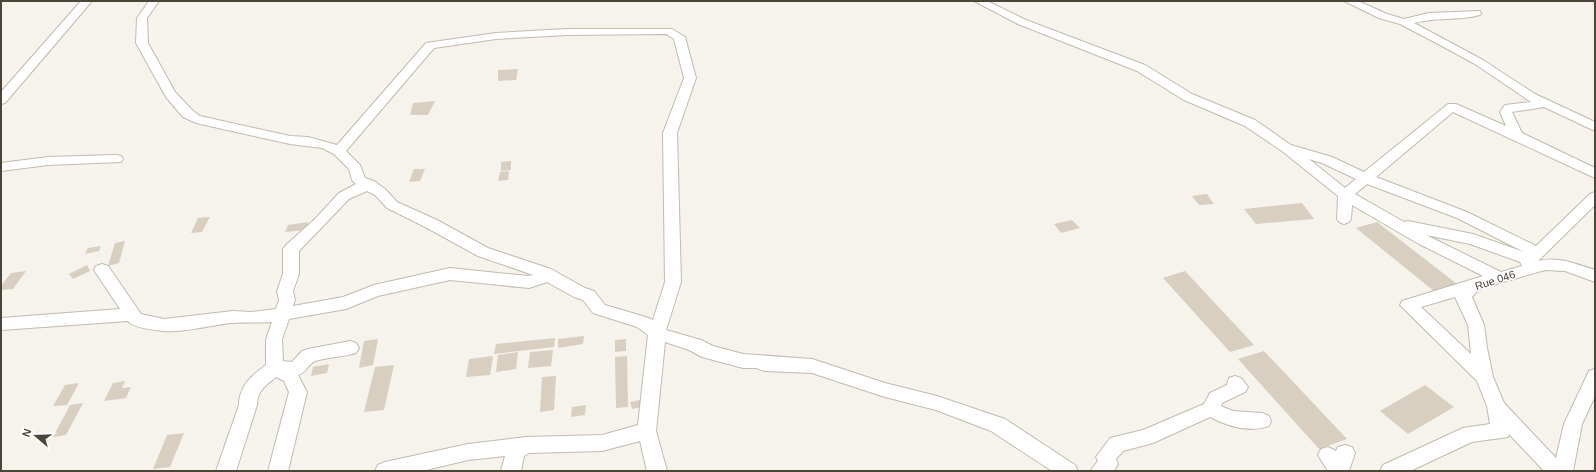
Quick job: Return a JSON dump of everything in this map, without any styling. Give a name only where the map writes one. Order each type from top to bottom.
[{"type":"street","points":[[1,100],[87,1]]},
{"type":"street","points":[[154,1],[142,18],[142,43],[161,74],[170,94],[188,114],[196,119],[260,132],[290,140],[308,141],[326,145],[339,151],[355,168],[359,180],[369,184],[380,192],[392,206],[432,224],[483,252],[549,276],[580,293],[588,295],[599,309],[643,322],[657,333],[695,345],[708,352],[743,360],[757,361],[765,364],[812,366],[885,390],[937,403],[998,425],[1068,471]]},
{"type":"street","points":[[979,1],[1022,22],[1141,68],[1156,76],[1187,97],[1225,111],[1249,123],[1282,146],[1345,195],[1394,223],[1500,278]]},
{"type":"street","points":[[1349,1],[1383,16],[1404,22],[1473,59],[1543,104],[1572,115],[1595,127]]},
{"type":"street","points":[[1404,22],[1412,21],[1421,17],[1468,15],[1476,13]]},
{"type":"street","points":[[339,151],[430,45],[496,36],[567,32],[603,33],[668,31],[679,37],[690,78],[670,133],[673,282],[657,333],[647,431],[657,471]]},
{"type":"street","points":[[1517,136],[1506,112],[1509,108],[1543,104]]},
{"type":"street","points":[[1344,219],[1345,195],[1452,107],[1517,136],[1595,174]]},
{"type":"street","points":[[1282,146],[1327,160],[1365,178],[1462,215],[1528,247],[1528,262]]},
{"type":"street","points":[[1,167],[48,161],[116,159]]},
{"type":"street","points":[[275,368],[274,339],[286,300],[285,291],[291,274],[291,249],[320,222],[344,196],[369,184]]},
{"type":"street","points":[[1528,262],[1595,197]]},
{"type":"street","points":[[1394,223],[1473,239],[1528,262]]},
{"type":"street","name":"Rue 046","points":[[1496,406],[1484,377],[1478,348],[1476,325],[1463,296],[1473,285],[1500,278],[1528,262],[1545,265],[1566,266],[1595,276]]},
{"type":"street","points":[[102,270],[136,319],[164,325],[233,316],[280,321],[346,303],[374,291],[450,274],[529,282],[549,276]]},
{"type":"street","points":[[1473,285],[1408,305],[1484,377]]},
{"type":"street","points":[[1,324],[133,314]]},
{"type":"street","points":[[226,471],[248,405],[248,395],[259,380],[275,368],[296,369],[308,356],[350,348]]},
{"type":"street","points":[[275,368],[290,376],[298,392],[278,471]]},
{"type":"street","points":[[1563,471],[1573,424],[1595,376]]},
{"type":"street","points":[[1100,471],[1108,464],[1106,457],[1117,444],[1146,437],[1210,409],[1216,398],[1239,387],[1235,383]]},
{"type":"street","points":[[1390,471],[1470,434],[1502,431],[1496,406]]},
{"type":"street","points":[[1496,406],[1556,471]]},
{"type":"street","points":[[1210,409],[1231,419],[1262,420]]},
{"type":"street","points":[[385,471],[468,452],[526,445],[602,443],[647,431]]},
{"type":"street","points":[[512,471],[516,451],[526,445]]},
{"type":"building","points":[[518,69],[516,80],[498,81],[498,70]]},
{"type":"building","points":[[435,101],[428,115],[410,115],[413,103]]},
{"type":"building","points":[[511,161],[511,170],[501,171],[501,162]]},
{"type":"building","points":[[414,169],[425,169],[420,181],[409,182]]},
{"type":"building","points":[[509,171],[508,180],[498,181],[500,172]]},
{"type":"building","points":[[1207,194],[1214,204],[1199,205],[1192,196]]},
{"type":"building","points":[[1302,203],[1314,219],[1256,224],[1244,209]]},
{"type":"building","points":[[210,217],[202,232],[191,233],[198,218]]},
{"type":"building","points":[[1072,220],[1080,228],[1061,233],[1054,224]]},
{"type":"building","points":[[308,222],[306,230],[285,232],[288,225]]},
{"type":"building","points":[[1377,222],[1457,284],[1435,292],[1356,228]]},
{"type":"building","points":[[125,241],[119,263],[108,266],[115,243]]},
{"type":"building","points":[[101,246],[99,251],[85,254],[88,248]]},
{"type":"building","points":[[87,265],[90,271],[73,279],[69,274]]},
{"type":"building","points":[[26,271],[13,289],[1,290],[1,286],[11,273]]},
{"type":"building","points":[[1185,271],[1254,345],[1230,352],[1163,278]]},
{"type":"building","points":[[584,336],[583,344],[558,348],[558,339]]},
{"type":"building","points":[[555,338],[554,347],[494,354],[496,344]]},
{"type":"building","points":[[378,339],[373,365],[359,368],[364,341]]},
{"type":"building","points":[[626,339],[626,351],[615,352],[615,340]]},
{"type":"building","points":[[553,350],[551,366],[528,368],[530,352]]},
{"type":"building","points":[[1264,351],[1347,439],[1319,449],[1238,359]]},
{"type":"building","points":[[518,352],[516,369],[496,372],[498,355]]},
{"type":"building","points":[[493,356],[490,375],[466,377],[469,359]]},
{"type":"building","points":[[627,356],[628,407],[616,408],[615,357]]},
{"type":"building","points":[[329,364],[327,373],[311,376],[313,367]]},
{"type":"building","points":[[394,365],[384,410],[364,412],[375,367]]},
{"type":"building","points":[[556,376],[554,410],[540,412],[542,377]]},
{"type":"building","points":[[125,381],[122,388],[131,387],[126,398],[104,401],[113,383]]},
{"type":"building","points":[[79,383],[67,405],[53,406],[65,385]]},
{"type":"building","points":[[1425,385],[1454,407],[1408,434],[1380,411]]},
{"type":"building","points":[[644,399],[646,406],[632,409],[630,402]]},
{"type":"building","points":[[83,403],[66,435],[53,437],[70,405]]},
{"type":"building","points":[[586,405],[585,415],[571,417],[572,407]]},
{"type":"building","points":[[184,433],[170,467],[153,469],[167,435]]}]
